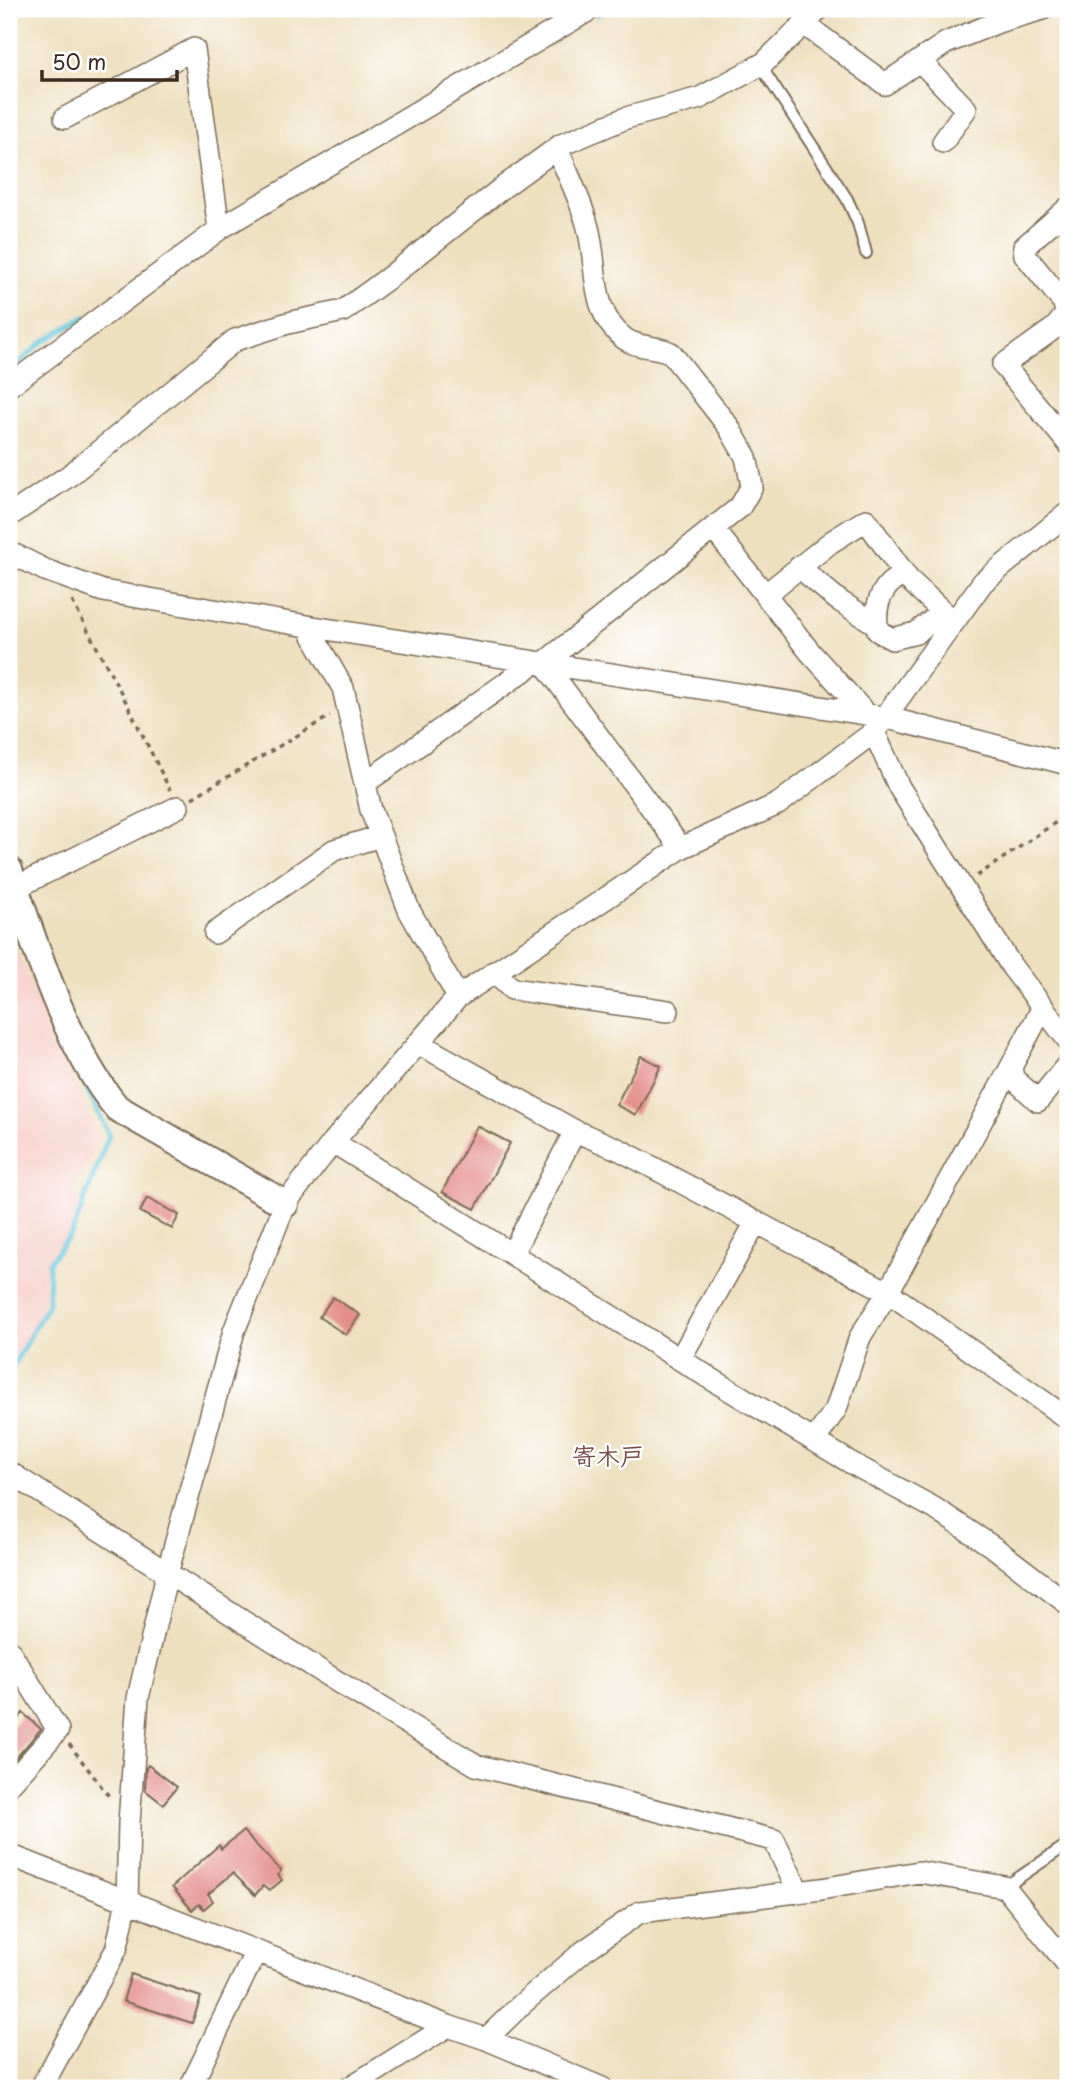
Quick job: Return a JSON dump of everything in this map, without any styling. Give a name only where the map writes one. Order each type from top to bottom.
[{"type":"street","points":[[9,386],[219,229],[591,9]]},
{"type":"street","points":[[9,516],[70,475],[235,340],[288,323],[343,311],[557,148],[626,118],[700,98],[760,65],[811,16],[885,84],[946,43],[998,22],[1043,9]]},
{"type":"street","points":[[65,118],[194,49],[219,229]]},
{"type":"street","points":[[920,61],[966,109],[943,142]]},
{"type":"street","points":[[365,782],[540,663],[740,507],[752,486],[746,457],[728,426],[671,353],[663,348],[638,345],[625,339],[608,321],[598,298],[588,225],[557,148]]},
{"type":"street","points":[[1068,208],[1024,247],[1025,255],[1063,303],[1066,314],[1056,327],[1003,365],[1068,443]]},
{"type":"street","points":[[41,2088],[116,1950],[127,1901],[129,1823],[138,1698],[167,1574],[234,1331],[285,1204],[333,1142],[458,997],[681,848],[778,804],[874,721],[948,617],[984,582],[1068,513]]},
{"type":"street","points":[[765,595],[831,542],[866,520],[905,575],[948,617]]},
{"type":"street","points":[[713,528],[810,652],[874,721],[900,787],[1012,967],[1068,1040]]},
{"type":"street","points":[[9,552],[103,591],[874,721],[1068,764]]},
{"type":"street","points":[[799,568],[838,600],[877,625]]},
{"type":"street","points":[[905,575],[888,585],[880,598],[876,618],[878,631],[892,639],[916,633],[948,617]]},
{"type":"street","points":[[313,627],[313,636],[343,688],[371,810],[409,910],[458,997]]},
{"type":"street","points":[[540,663],[681,848]]},
{"type":"street","points":[[178,807],[12,879],[42,963],[74,1038],[100,1088],[117,1108],[285,1204]]},
{"type":"street","points":[[215,933],[334,850],[381,836]]},
{"type":"street","points":[[494,972],[512,989],[668,1011]]},
{"type":"street","points":[[814,1441],[836,1409],[860,1337],[888,1292],[1044,1007]]},
{"type":"street","points":[[418,1044],[575,1131],[620,1150],[888,1292],[1068,1419]]},
{"type":"street","points":[[1011,1067],[1013,1078],[1038,1101],[1068,1064]]},
{"type":"street","points":[[512,1254],[575,1131]]},
{"type":"street","points":[[333,1142],[814,1441],[934,1508],[996,1549],[1068,1604]]},
{"type":"street","points":[[680,1359],[756,1222]]},
{"type":"street","points":[[9,1472],[167,1574],[476,1765],[774,1840],[798,1891]]},
{"type":"street","points":[[9,1650],[58,1730],[9,1785]]},
{"type":"street","points":[[9,1855],[486,2039],[602,2088]]},
{"type":"street","points":[[486,2039],[584,1951],[640,1912],[919,1872],[1005,1888],[1068,1965]]},
{"type":"street","points":[[190,2088],[256,1951]]},
{"type":"street","points":[[357,2086],[448,2026]]},
{"type":"lane","points":[[760,65],[847,199],[858,223],[866,253]]},
{"type":"lane","points":[[1005,1888],[1068,1844]]},
{"type":"path","points":[[62,576],[73,603],[178,807],[347,706]]},
{"type":"path","points":[[962,887],[1068,814]]},
{"type":"path","points":[[58,1730],[129,1823]]},
{"type":"shaded area","points":[[15,947],[99,1138],[74,1190],[85,1209],[83,1216],[50,1258],[44,1289],[54,1295],[9,1366],[9,969]]},
{"type":"building","points":[[641,1056],[661,1066],[636,1115],[616,1105]]},
{"type":"building","points":[[477,1126],[510,1143],[475,1209],[442,1192]]},
{"type":"building","points":[[147,1198],[179,1215],[172,1229],[140,1212]]},
{"type":"building","points":[[333,1297],[360,1315],[346,1335],[319,1317]]},
{"type":"building","points":[[23,1713],[41,1729],[9,1766],[9,1730]]},
{"type":"building","points":[[148,1765],[177,1787],[163,1804],[145,1790]]},
{"type":"building","points":[[243,1831],[281,1871],[278,1875],[282,1880],[269,1891],[263,1886],[255,1895],[233,1873],[208,1894],[213,1901],[204,1909],[199,1904],[192,1910],[172,1887],[219,1845],[221,1849]]},
{"type":"building","points":[[131,1974],[201,1997],[192,2023],[123,2001]]},
{"type":"waterway","points":[[597,15],[608,9]]},
{"type":"waterway","points":[[9,372],[41,343],[85,317]]},
{"type":"waterway","points":[[9,1373],[48,1304],[49,1262],[72,1233],[109,1135],[84,1083]]},
{"type":"district","name":"寄木戸","points":[[608,1457]]}]
